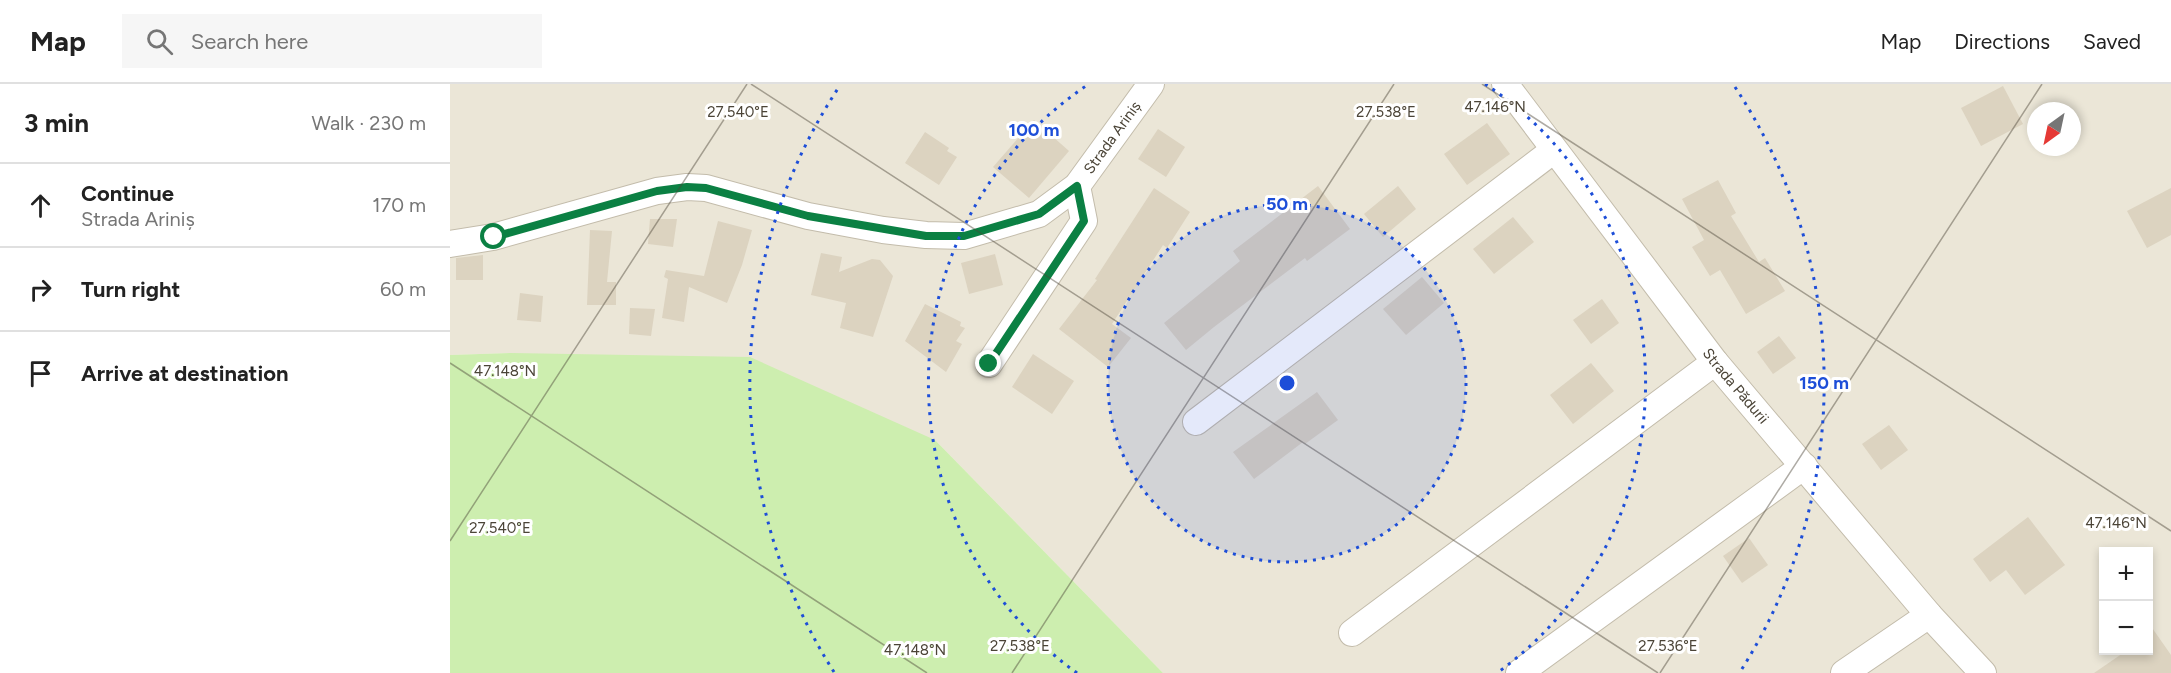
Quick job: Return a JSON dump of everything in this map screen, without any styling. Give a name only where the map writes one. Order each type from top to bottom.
[{"type":"street","name":"Strada Ariniș","points":[[450,244],[494,237],[657,191],[687,187],[706,188],[808,216],[840,222],[926,236],[964,236],[1039,214],[1077,186],[1151,84]]},
{"type":"street","name":"Strada Pădurii","points":[[1505,84],[1715,362],[1929,615],[1983,673]]},
{"type":"street","points":[[1196,422],[1554,150]]},
{"type":"street","points":[[989,364],[1084,221],[1077,186]]},
{"type":"street","points":[[1352,633],[1715,362]]},
{"type":"street","points":[[1519,673],[1804,466]]},
{"type":"street","points":[[1844,673],[1929,615]]},
{"type":"shaded area","points":[[450,84],[2171,84],[2171,673],[1163,673],[935,440],[511,353],[450,355]]},
{"type":"green space","points":[[511,353],[750,357],[935,440],[1163,673],[450,673],[450,355]]},
{"type":"building","points":[[2003,86],[2023,124],[1981,146],[1961,108]]},
{"type":"building","points":[[1034,120],[1069,151],[1029,198],[993,167]]},
{"type":"building","points":[[1487,123],[1510,154],[1467,185],[1444,154]]},
{"type":"building","points":[[1158,129],[1185,147],[1166,177],[1138,159]]},
{"type":"building","points":[[925,132],[949,148],[947,151],[957,157],[939,185],[905,163]]},
{"type":"building","points":[[1718,180],[1736,213],[1731,216],[1759,262],[1765,258],[1785,291],[1746,314],[1720,270],[1710,276],[1692,247],[1704,240],[1682,199]]},
{"type":"building","points":[[1318,186],[1350,229],[1307,261],[1305,258],[1186,350],[1164,323],[1240,261],[1233,251]]},
{"type":"building","points":[[1398,186],[1416,209],[1383,237],[1364,214]]},
{"type":"building","points":[[1154,188],[1190,212],[1167,248],[1163,245],[1112,324],[1131,338],[1108,367],[1059,329],[1097,280],[1095,279]]},
{"type":"building","points":[[2171,188],[2171,235],[2147,248],[2127,211]]},
{"type":"building","points":[[1513,217],[1534,242],[1494,274],[1473,249]]},
{"type":"building","points":[[650,219],[677,219],[673,247],[648,244]]},
{"type":"building","points":[[718,221],[752,230],[742,265],[727,303],[689,287],[684,322],[662,318],[668,279],[664,277],[666,270],[704,276]]},
{"type":"building","points":[[590,230],[612,231],[607,282],[616,282],[616,305],[587,305]]},
{"type":"building","points":[[821,253],[842,257],[839,272],[872,259],[880,260],[893,276],[873,337],[840,328],[846,303],[811,295]]},
{"type":"building","points":[[995,254],[1003,285],[969,294],[961,263]]},
{"type":"building","points":[[483,255],[483,280],[456,280],[456,258]]},
{"type":"building","points":[[1422,277],[1444,303],[1406,335],[1383,309]]},
{"type":"building","points":[[520,293],[543,296],[541,322],[517,320]]},
{"type":"building","points":[[1602,299],[1619,323],[1591,344],[1573,320]]},
{"type":"building","points":[[925,304],[961,322],[960,326],[965,328],[956,341],[962,344],[946,372],[905,341]]},
{"type":"building","points":[[630,308],[655,309],[651,336],[629,334]]},
{"type":"building","points":[[1779,336],[1796,358],[1773,374],[1757,352]]},
{"type":"building","points":[[1033,354],[1074,381],[1052,414],[1012,387]]},
{"type":"building","points":[[1591,363],[1614,391],[1573,424],[1550,395]]},
{"type":"building","points":[[1317,392],[1338,420],[1305,444],[1303,442],[1254,479],[1233,452]]},
{"type":"building","points":[[1889,425],[1908,450],[1881,470],[1862,444]]},
{"type":"building","points":[[2028,517],[2065,565],[2025,595],[2006,570],[1990,582],[1973,559]]},
{"type":"building","points":[[1749,538],[1768,565],[1742,583],[1723,556]]},
{"type":"building","points":[[2153,629],[2171,655],[2171,673],[2094,673],[2120,655],[2153,655]]},
{"type":"route","points":[[494,237],[657,191],[687,187],[706,188],[808,216],[883,230],[926,236],[964,236],[1039,214],[1077,186],[1084,221],[989,364]]}]
